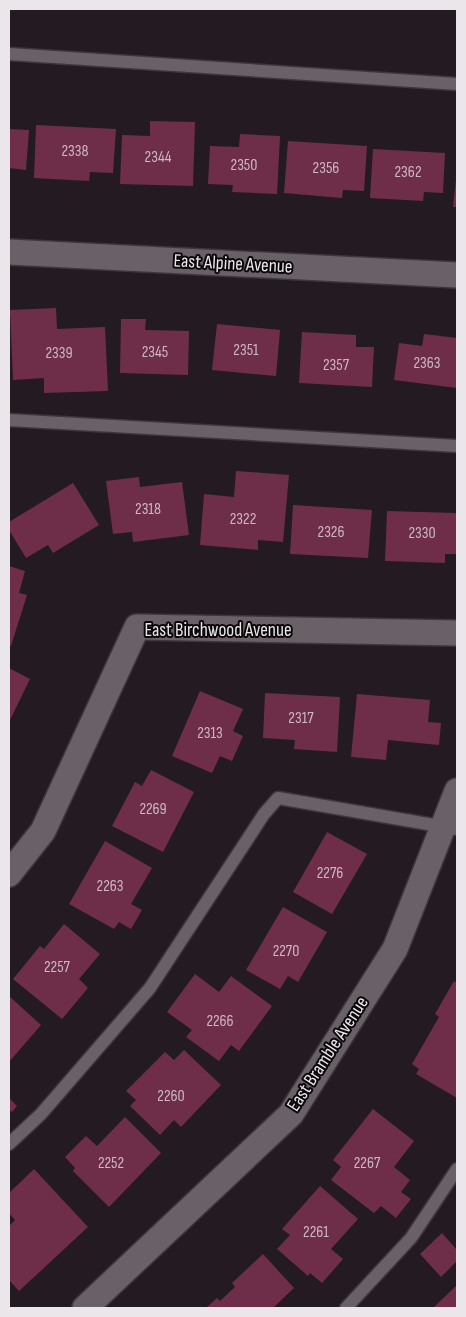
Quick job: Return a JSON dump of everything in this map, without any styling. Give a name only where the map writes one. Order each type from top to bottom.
[{"type":"street","name":"East Alpine Avenue","points":[[9,252],[457,275]]},
{"type":"street","name":"East Birchwood Avenue","points":[[9,874],[43,831],[137,627],[457,633]]},
{"type":"street","name":"East Bramble Avenue","points":[[85,1308],[291,1114],[395,949],[450,828],[457,791]]},
{"type":"lane","points":[[9,54],[457,84]]},
{"type":"lane","points":[[9,420],[457,446]]},
{"type":"lane","points":[[9,1144],[41,1114],[150,988],[264,814],[278,798],[450,828]]},
{"type":"lane","points":[[346,1308],[411,1238],[457,1169]]},
{"type":"building","points":[[150,121],[195,122],[193,186],[120,184],[122,135],[150,136]]},
{"type":"building","points":[[36,125],[116,129],[113,173],[90,172],[89,181],[34,178]]},
{"type":"building","points":[[9,129],[29,130],[26,170],[9,168]]},
{"type":"building","points":[[240,134],[280,136],[277,194],[232,192],[233,185],[208,184],[210,146],[239,147]]},
{"type":"building","points":[[288,141],[367,146],[364,191],[343,190],[342,198],[284,193]]},
{"type":"building","points":[[373,149],[445,153],[443,193],[424,192],[423,201],[370,198]]},
{"type":"building","points":[[456,179],[457,207],[453,207]]},
{"type":"building","points":[[56,308],[57,329],[105,327],[108,391],[44,393],[44,378],[13,380],[10,310]]},
{"type":"building","points":[[121,319],[146,319],[145,330],[189,331],[188,375],[120,373]]},
{"type":"building","points":[[217,324],[280,330],[276,376],[212,370]]},
{"type":"building","points":[[302,332],[356,335],[356,347],[374,347],[372,387],[299,383]]},
{"type":"building","points":[[424,334],[457,338],[457,388],[394,380],[399,343],[422,346]]},
{"type":"building","points":[[236,471],[289,475],[283,542],[258,540],[258,550],[200,545],[204,494],[234,497]]},
{"type":"building","points":[[139,477],[140,487],[182,482],[189,535],[133,542],[132,532],[113,534],[106,481]]},
{"type":"building","points":[[73,483],[99,525],[53,553],[48,545],[26,558],[9,530],[9,522]]},
{"type":"building","points":[[293,505],[372,510],[368,558],[290,554]]},
{"type":"building","points":[[387,511],[457,513],[457,554],[445,554],[445,563],[385,561]]},
{"type":"building","points":[[9,566],[25,571],[19,593],[27,595],[11,646],[9,645]]},
{"type":"building","points":[[9,668],[30,679],[9,722]]},
{"type":"building","points":[[200,691],[243,709],[233,731],[243,736],[232,761],[220,756],[212,773],[172,756]]},
{"type":"building","points":[[265,693],[340,697],[337,752],[294,749],[295,740],[263,738]]},
{"type":"building","points":[[357,694],[430,700],[428,722],[441,723],[439,745],[388,740],[386,760],[351,757]]},
{"type":"building","points":[[151,770],[194,792],[163,852],[112,826],[135,782],[142,786]]},
{"type":"building","points":[[327,832],[367,854],[332,914],[293,892]]},
{"type":"building","points":[[105,841],[152,868],[131,904],[142,910],[131,929],[119,922],[114,929],[69,904]]},
{"type":"building","points":[[283,907],[327,932],[298,982],[288,976],[280,989],[246,970]]},
{"type":"building","points":[[64,924],[100,954],[79,979],[88,988],[62,1019],[13,979],[40,946],[44,949]]},
{"type":"building","points":[[195,974],[219,992],[231,976],[272,1006],[239,1051],[231,1045],[219,1061],[186,1037],[192,1030],[167,1012]]},
{"type":"building","points":[[454,981],[457,983],[457,1098],[416,1074],[419,1069],[412,1064],[439,1017],[435,1014]]},
{"type":"building","points":[[9,996],[41,1025],[9,1062]]},
{"type":"building","points":[[184,1050],[221,1085],[181,1127],[174,1120],[160,1135],[130,1106],[136,1100],[126,1091],[165,1052],[174,1060]]},
{"type":"building","points":[[9,1098],[17,1106],[12,1112],[9,1109]]},
{"type":"building","points":[[373,1109],[414,1141],[394,1167],[410,1180],[401,1192],[411,1199],[396,1218],[381,1206],[374,1213],[331,1180],[341,1167],[333,1160]]},
{"type":"building","points":[[125,1117],[161,1153],[109,1207],[73,1171],[75,1168],[65,1157],[86,1136],[97,1146]]},
{"type":"building","points":[[34,1169],[88,1227],[19,1291],[9,1280],[9,1226],[15,1220],[9,1213],[9,1193]]},
{"type":"building","points":[[320,1186],[358,1219],[331,1249],[343,1259],[322,1283],[310,1273],[308,1276],[277,1249],[290,1235],[282,1229]]},
{"type":"building","points":[[442,1233],[457,1250],[457,1261],[441,1277],[420,1254]]},
{"type":"building","points":[[263,1254],[294,1288],[274,1307],[276,1308],[206,1308],[217,1298],[220,1301],[235,1287],[232,1283]]},
{"type":"building","points":[[457,1285],[457,1308],[433,1308]]}]
